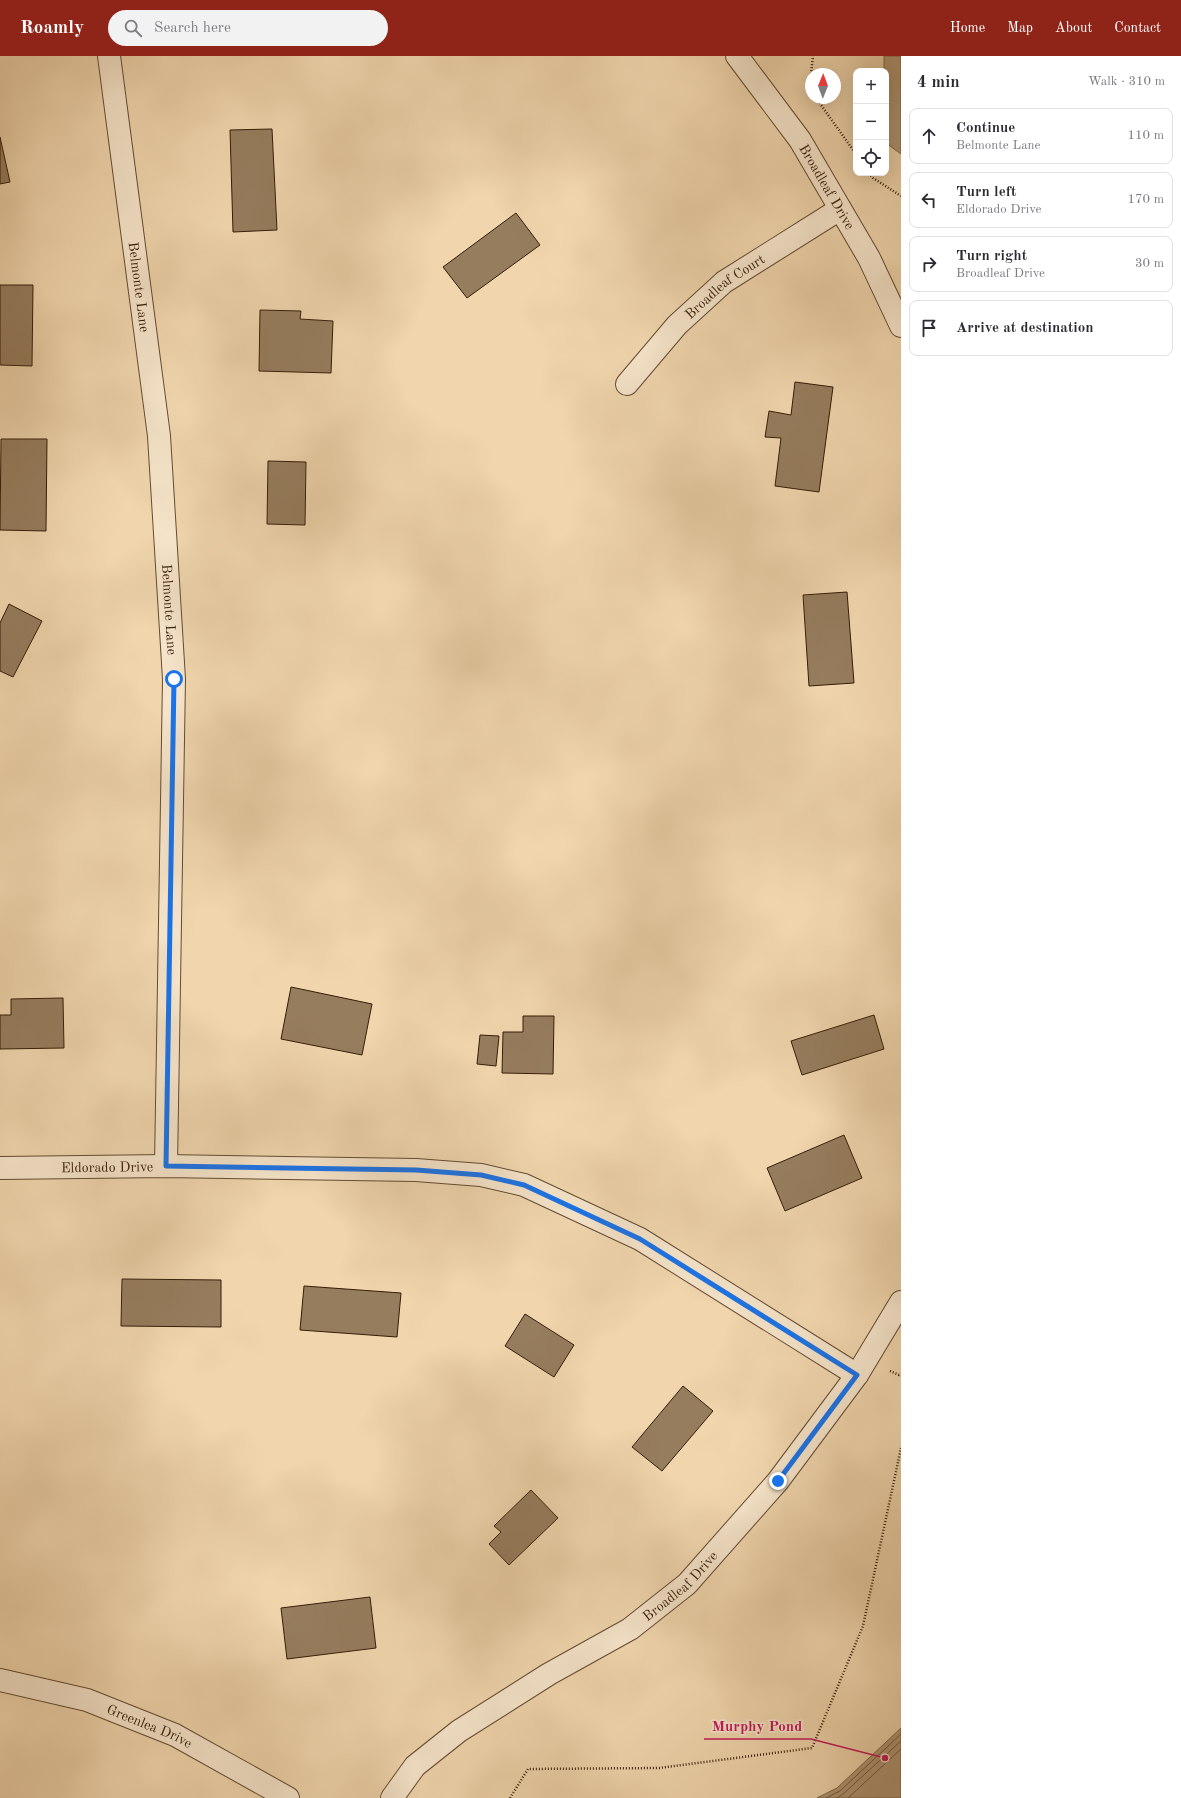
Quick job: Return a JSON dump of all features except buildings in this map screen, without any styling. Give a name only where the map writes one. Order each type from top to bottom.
[{"type":"street","name":"Belmonte Lane","points":[[109,56],[159,436],[174,679],[166,1166]]},
{"type":"street","name":"Broadleaf Drive","points":[[737,56],[800,140],[869,258],[901,326]]},
{"type":"street","name":"Broadleaf Court","points":[[627,384],[677,325],[724,282],[840,209]]},
{"type":"street","name":"Eldorado Drive","points":[[0,1168],[166,1166],[416,1170],[481,1175],[524,1185],[640,1239],[857,1375]]},
{"type":"street","name":"Broadleaf Drive","points":[[392,1798],[415,1766],[459,1731],[549,1674],[630,1629],[687,1584],[778,1481],[857,1375],[901,1302]]},
{"type":"street","name":"Greenlea Drive","points":[[0,1680],[87,1700],[176,1735],[288,1798]]},
{"type":"path","points":[[812,68],[813,56]]},
{"type":"path","points":[[820,104],[853,150]]},
{"type":"path","points":[[871,176],[901,196]]},
{"type":"path","points":[[510,1798],[528,1769],[659,1768],[812,1748],[863,1626],[901,1448]]},
{"type":"water","points":[[884,56],[901,56],[901,154],[889,145],[889,68],[884,68]]},
{"type":"water","points":[[901,1728],[901,1798],[817,1798],[837,1788]]},
{"type":"place","name":"Murphy Pond","points":[[885,1758]]},
{"type":"route","points":[[174,679],[166,1166],[416,1170],[481,1175],[524,1185],[640,1239],[857,1375],[778,1481]]}]
